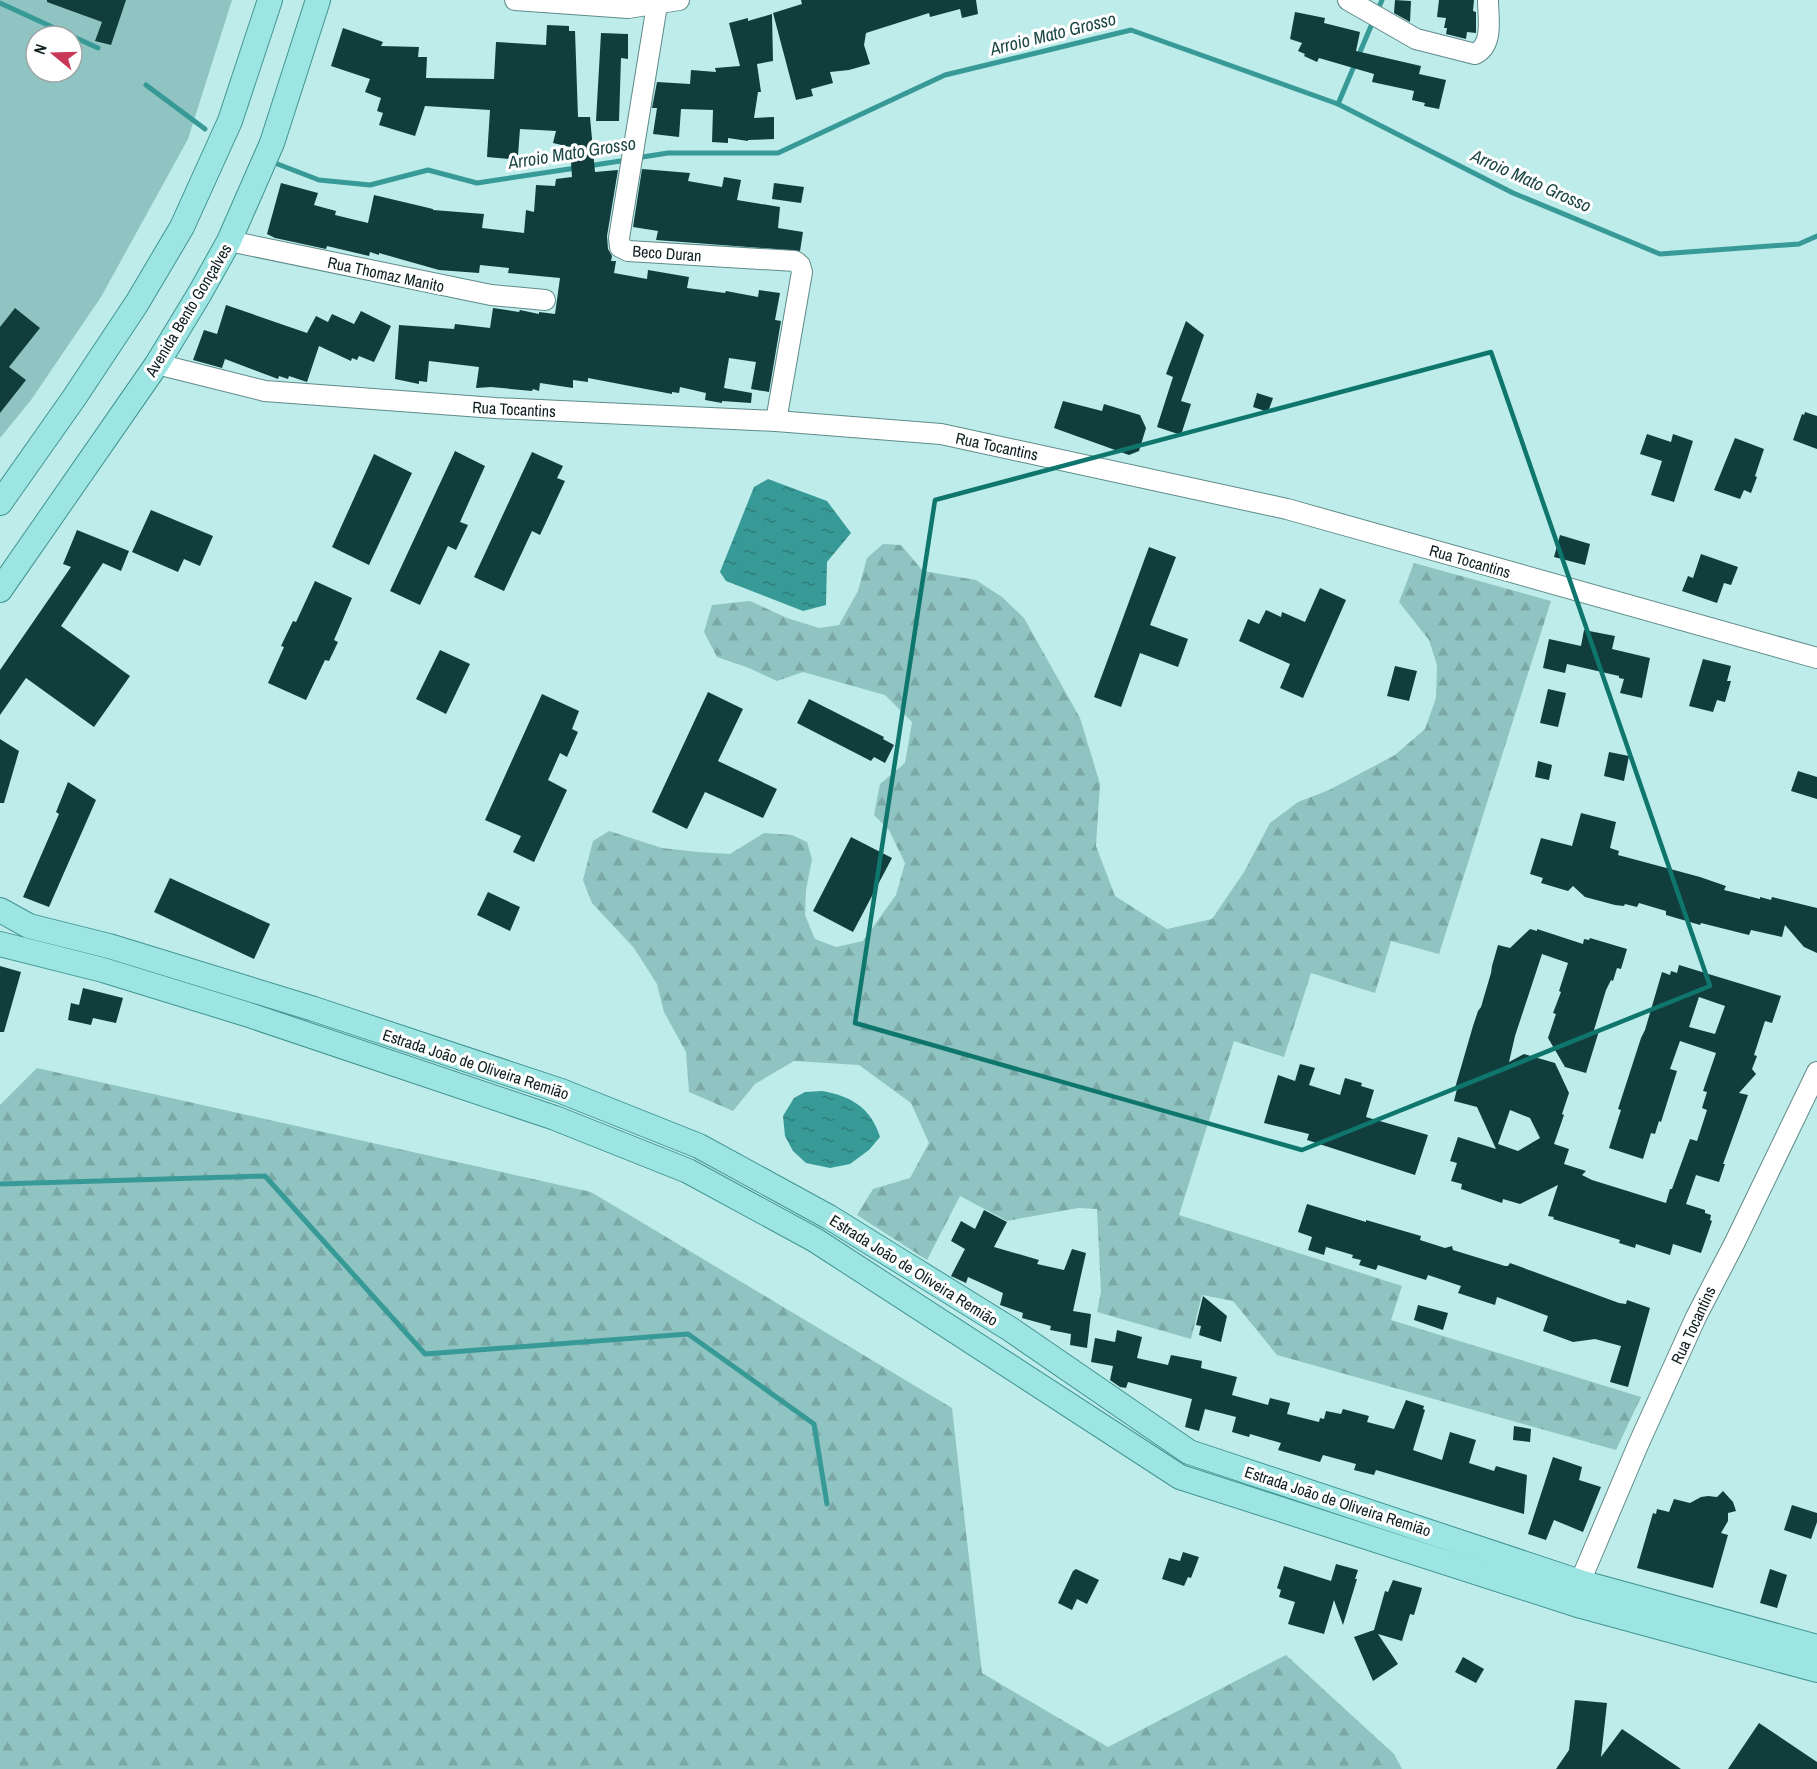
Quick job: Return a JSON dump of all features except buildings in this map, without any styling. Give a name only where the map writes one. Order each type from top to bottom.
[{"type":"main road","points":[[0,503],[118,332],[182,227],[230,121],[270,0]]},
{"type":"main road","name":"Avenida Bento Gonçalves","points":[[0,590],[157,364],[229,241],[272,143],[318,0]]},
{"type":"main road","name":"Estrada João de Oliveira Remião","points":[[0,910],[29,926],[109,946],[314,1009],[561,1091],[699,1146],[829,1217],[1010,1329],[1189,1452],[1580,1582],[1817,1647]]},
{"type":"main road","name":"Estrada João de Oliveira Remião","points":[[0,944],[103,970],[246,1014],[555,1118],[688,1171],[816,1240],[1180,1477],[1581,1606],[1817,1670]]},
{"type":"street","points":[[515,0],[628,8],[679,0]]},
{"type":"street","points":[[1348,0],[1416,39],[1475,54],[1483,50],[1487,42],[1488,0]]},
{"type":"street","name":"Beco Duran","points":[[657,5],[619,238],[620,247],[628,251],[795,261],[800,265],[802,272],[776,421]]},
{"type":"street","name":"Rua Thomaz Manito","points":[[229,241],[491,296],[544,300]]},
{"type":"street","name":"Rua Tocantins","points":[[157,364],[265,391],[495,408],[776,421],[941,434],[1287,509],[1817,658]]},
{"type":"street","name":"Rua Tocantins","points":[[1580,1582],[1638,1445],[1696,1317],[1817,1072]]},
{"type":"highlighted area","points":[[1491,352],[1710,986],[1302,1150],[855,1023],[935,500]]},
{"type":"green space","points":[[0,0],[232,0],[188,139],[101,297],[31,400],[0,438]]},
{"type":"green space","points":[[883,544],[901,545],[923,571],[976,580],[1002,597],[1024,618],[1080,718],[1100,784],[1096,846],[1115,896],[1167,929],[1212,919],[1244,872],[1270,823],[1298,802],[1329,790],[1395,755],[1425,729],[1436,698],[1437,665],[1429,640],[1399,602],[1414,563],[1551,601],[1439,954],[1391,941],[1375,993],[1311,973],[1284,1057],[1234,1041],[1179,1215],[1402,1286],[1391,1320],[1641,1397],[1616,1450],[1277,1355],[1233,1301],[1202,1295],[1191,1339],[1097,1312],[1101,1292],[1097,1209],[1078,1208],[1007,1221],[960,1196],[927,1260],[857,1215],[873,1189],[910,1178],[929,1143],[911,1103],[859,1065],[794,1061],[755,1084],[733,1111],[689,1092],[686,1052],[664,1012],[657,984],[634,948],[592,903],[583,880],[593,841],[609,831],[662,848],[730,854],[764,833],[792,835],[807,842],[812,859],[806,890],[805,915],[815,939],[836,947],[863,941],[896,895],[905,863],[889,830],[874,815],[880,784],[905,763],[912,722],[885,695],[803,672],[777,681],[717,657],[704,632],[712,605],[750,601],[787,618],[819,628],[839,625],[858,591],[867,558]]},
{"type":"green space","points":[[37,1068],[591,1192],[952,1408],[982,1673],[1108,1747],[1286,1655],[1394,1754],[1402,1769],[0,1769],[0,1105]]},
{"type":"water","points":[[768,479],[827,501],[851,533],[827,562],[826,605],[803,611],[726,581],[720,572],[754,487]]},
{"type":"water","points":[[822,1091],[842,1096],[858,1105],[871,1118],[880,1137],[869,1150],[850,1164],[830,1168],[806,1163],[793,1151],[785,1136],[783,1116],[794,1098],[805,1092]]},
{"type":"waterway","points":[[1338,104],[1382,0]]},
{"type":"waterway","name":"Arroio Mato Grosso","points":[[0,3],[98,48]]},
{"type":"waterway","name":"Arroio Mato Grosso","points":[[636,158],[668,153],[778,153],[945,75],[1131,30],[1338,104],[1513,193],[1660,254],[1799,244],[1817,236]]},
{"type":"waterway","name":"Arroio Mato Grosso","points":[[146,85],[205,129]]},
{"type":"waterway","name":"Arroio Mato Grosso","points":[[588,166],[627,160]]},
{"type":"waterway","name":"Arroio Mato Grosso","points":[[275,163],[319,180],[370,185],[428,170],[477,183],[576,168]]},
{"type":"waterway","points":[[0,1184],[265,1176],[425,1354],[688,1334],[814,1424],[827,1504]]}]
